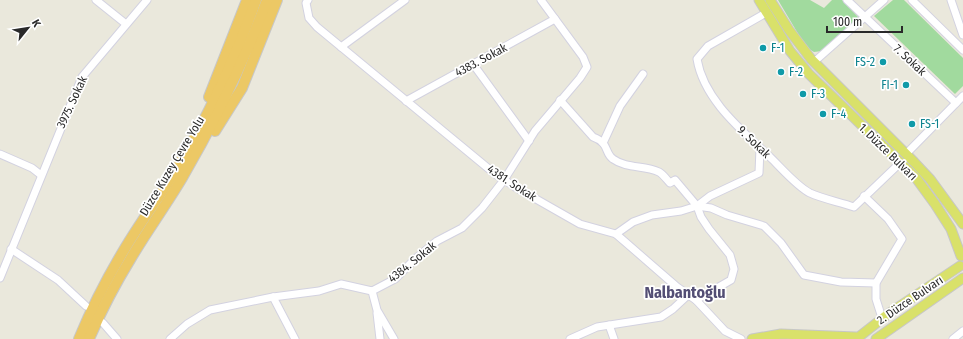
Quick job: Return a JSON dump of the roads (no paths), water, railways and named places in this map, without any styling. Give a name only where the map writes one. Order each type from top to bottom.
[{"type":"highway","points":[[177,176],[247,0]]},
{"type":"highway","name":"Düzce Kuzey Çevre Yolu","points":[[89,339],[104,305],[177,176],[232,60],[256,0]]},
{"type":"highway","name":"Düzce Kuzey Çevre Yolu","points":[[78,339],[96,300],[121,254],[215,120],[242,63],[267,0]]},
{"type":"highway","points":[[177,176],[227,113],[242,88],[277,0]]},
{"type":"main road","name":"1. Düzce Bulvarı","points":[[759,0],[790,51],[809,74],[916,178],[935,204],[950,229],[962,255]]},
{"type":"main road","name":"1. Düzce Bulvarı","points":[[770,0],[789,30],[814,62],[930,179],[963,224]]},
{"type":"main road","points":[[962,255],[960,266],[963,277]]},
{"type":"main road","name":"2. Düzce Bulvarı","points":[[856,337],[960,266]]},
{"type":"main road","name":"2. Düzce Bulvarı","points":[[876,339],[963,277]]},
{"type":"main road","points":[[752,339],[781,334],[856,337],[869,339]]},
{"type":"street","points":[[96,0],[126,24]]},
{"type":"street","name":"3975. Sokak","points":[[0,278],[82,77],[146,0]]},
{"type":"street","name":"4381. Sokak","points":[[308,0],[306,3],[309,18],[341,47],[504,180],[580,224],[616,234],[688,295],[696,300],[725,330],[741,339]]},
{"type":"street","points":[[341,47],[405,0]]},
{"type":"street","points":[[541,0],[555,18]]},
{"type":"street","name":"7. Sokak","points":[[847,0],[956,103]]},
{"type":"street","points":[[912,0],[963,50]]},
{"type":"street","points":[[951,0],[963,35]]},
{"type":"street","points":[[814,62],[880,1]]},
{"type":"street","name":"9. Sokak","points":[[766,13],[708,46],[697,59],[699,73],[716,102],[736,125],[809,192],[854,207],[900,163]]},
{"type":"street","name":"4383. Sokak","points":[[406,101],[555,18]]},
{"type":"street","name":"4384. Sokak","points":[[372,291],[395,279],[415,259],[437,241],[462,228],[482,208],[504,180],[529,141],[560,100],[580,78],[586,67],[583,57],[555,18]]},
{"type":"street","points":[[473,64],[529,141]]},
{"type":"street","points":[[603,142],[620,106],[643,74]]},
{"type":"street","points":[[906,154],[963,96]]},
{"type":"street","points":[[560,100],[593,137],[603,142],[612,159],[624,165],[660,172],[670,183],[675,180],[697,206],[701,217],[709,230],[730,255],[734,269],[731,280],[696,300]]},
{"type":"street","points":[[616,234],[633,222],[652,215],[681,211],[697,206],[710,196],[759,173],[760,148]]},
{"type":"street","points":[[0,154],[32,168],[41,175]]},
{"type":"street","points":[[864,196],[888,219],[902,239],[876,283],[876,299],[882,318]]},
{"type":"street","points":[[697,206],[711,208],[727,215],[764,226],[781,243],[804,275],[841,282],[876,283]]},
{"type":"street","points":[[11,249],[58,280],[86,306]]},
{"type":"street","points":[[170,339],[187,324],[210,310],[273,297],[319,291],[341,284],[372,291],[377,310],[379,339]]},
{"type":"street","points":[[570,339],[597,327],[661,317],[673,309],[688,295]]},
{"type":"street","points":[[273,297],[295,339]]},
{"type":"street","points":[[377,310],[394,339]]},
{"type":"street","points":[[102,323],[117,339]]},
{"type":"street","points":[[609,325],[614,339]]},
{"type":"street","points":[[953,339],[963,331]]},
{"type":"place","name":"F-1","points":[[763,48]]},
{"type":"place","name":"FS-2","points":[[883,62]]},
{"type":"place","name":"F-2","points":[[781,72]]},
{"type":"place","name":"FI-1","points":[[906,85]]},
{"type":"place","name":"F-3","points":[[803,94]]},
{"type":"place","name":"F-4","points":[[823,114]]},
{"type":"place","name":"FS-1","points":[[912,124]]},
{"type":"district","name":"Nalbantoğlu","points":[[685,292]]}]
